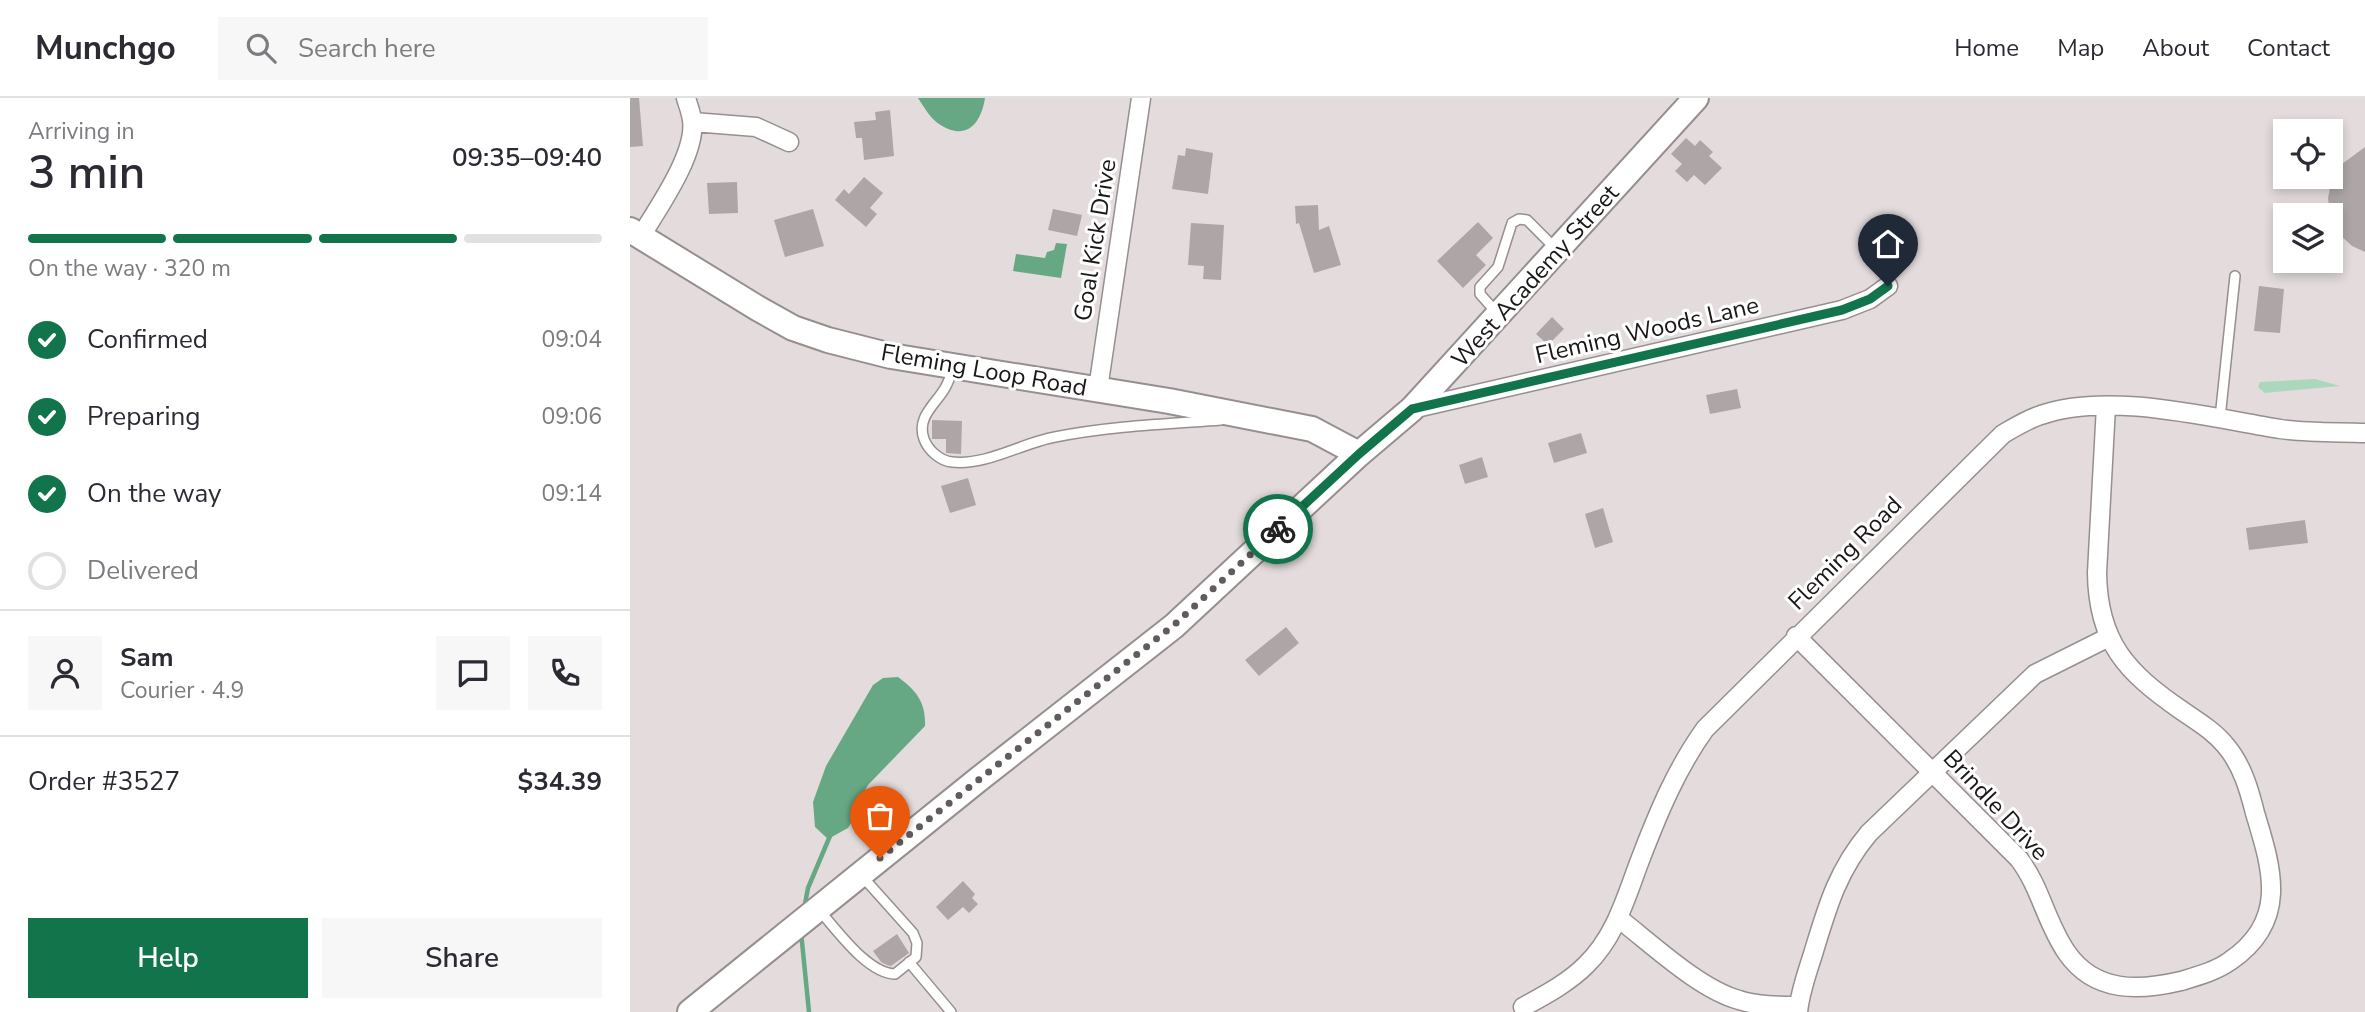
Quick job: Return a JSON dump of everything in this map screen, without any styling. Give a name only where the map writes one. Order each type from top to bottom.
[{"type":"main road","name":"West Academy Street","points":[[690,1012],[1174,625],[1359,454],[1412,409],[1696,98]]},
{"type":"main road","name":"Fleming Loop Road","points":[[635,233],[793,328],[828,340],[891,356],[1098,389],[1312,429],[1359,454]]},
{"type":"street","points":[[635,233],[671,188],[687,152],[693,121],[686,98]]},
{"type":"street","name":"Goal Kick Drive","points":[[1098,389],[1141,98]]},
{"type":"street","points":[[693,121],[756,127],[789,142]]},
{"type":"street","name":"Fleming Woods Lane","points":[[1412,409],[1842,310],[1870,299],[1888,286]]},
{"type":"street","name":"Fleming Road","points":[[1523,1007],[1549,993],[1586,965],[1604,943],[1618,918],[1658,813],[1691,748],[1718,713],[2003,433],[2043,414],[2069,408],[2106,405],[2220,418],[2283,430],[2365,433]]},
{"type":"street","name":"Brindle Drive","points":[[1796,636],[2031,874],[2059,940],[2068,955],[2085,971],[2101,981],[2121,987],[2153,988],[2203,974],[2232,960],[2250,942],[2263,923],[2271,902],[2271,866],[2247,785],[2239,765],[2227,747],[2214,733],[2137,677],[2109,637],[2099,604],[2096,573],[2106,405]]},
{"type":"street","points":[[1618,918],[1717,992],[1738,1000],[1798,1009],[1832,894],[1842,871],[1869,833],[2035,674],[2109,637]]},
{"type":"lane","points":[[1499,316],[1480,295],[1480,287],[1498,267],[1512,223],[1519,219],[1527,220],[1558,251]]},
{"type":"lane","points":[[2220,418],[2235,276]]},
{"type":"lane","points":[[955,366],[945,389],[925,415],[922,427],[924,441],[935,455],[949,462],[972,462],[1051,438],[1093,430],[1256,417]]},
{"type":"lane","points":[[818,909],[870,965],[885,974],[895,974],[916,957],[917,943],[913,933],[860,874]]},
{"type":"lane","points":[[909,962],[951,1012]]},
{"type":"shaded area","points":[[918,98],[985,98],[980,116],[971,128],[957,131],[936,122]]},
{"type":"shaded area","points":[[1056,243],[1067,244],[1061,278],[1013,271],[1016,254],[1045,258],[1047,252],[1054,250]]},
{"type":"shaded area","points":[[2315,379],[2340,386],[2265,393],[2258,387],[2260,382]]},
{"type":"shaded area","points":[[898,677],[919,698],[924,711],[925,726],[868,785],[848,828],[828,839],[815,827],[813,802],[826,766],[873,685],[883,678]]},
{"type":"building","points":[[630,98],[639,98],[643,146],[630,147]]},
{"type":"building","points":[[890,110],[894,156],[864,160],[862,138],[856,138],[854,122],[876,120],[875,112]]},
{"type":"building","points":[[1686,138],[1695,146],[1700,140],[1713,152],[1709,156],[1722,168],[1705,185],[1694,175],[1687,182],[1675,171],[1682,164],[1671,154]]},
{"type":"building","points":[[2365,147],[2365,252],[2343,238],[2343,203],[2329,203],[2330,189],[2343,189],[2343,163]]},
{"type":"building","points":[[1186,148],[1213,153],[1208,194],[1172,189],[1178,155],[1185,156]]},
{"type":"building","points":[[864,177],[883,193],[870,208],[877,214],[866,227],[835,200],[844,189],[849,194]]},
{"type":"building","points":[[737,182],[738,213],[709,214],[707,183]]},
{"type":"building","points":[[1318,205],[1319,230],[1329,226],[1341,265],[1314,273],[1299,223],[1296,224],[1295,206]]},
{"type":"building","points":[[813,209],[824,246],[785,257],[774,220]]},
{"type":"building","points":[[1053,209],[1082,215],[1077,236],[1048,230]]},
{"type":"building","points":[[1478,222],[1493,238],[1476,255],[1486,265],[1463,288],[1437,261]]},
{"type":"building","points":[[1191,223],[1224,225],[1221,280],[1203,279],[1204,266],[1188,265]]},
{"type":"building","points":[[2259,286],[2284,289],[2280,333],[2254,331]]},
{"type":"building","points":[[1552,317],[1564,329],[1548,345],[1536,334]]},
{"type":"building","points":[[1737,389],[1741,408],[1710,414],[1706,395]]},
{"type":"building","points":[[932,420],[962,421],[961,454],[946,453],[946,439],[932,439]]},
{"type":"building","points":[[1581,433],[1587,453],[1554,463],[1548,443]]},
{"type":"building","points":[[1482,457],[1488,477],[1465,484],[1459,465]]},
{"type":"building","points":[[968,478],[976,505],[950,513],[941,486]]},
{"type":"building","points":[[1603,508],[1613,542],[1595,548],[1585,514]]},
{"type":"building","points":[[2305,520],[2308,543],[2249,550],[2246,528]]},
{"type":"building","points":[[1286,627],[1299,643],[1259,676],[1245,660]]},
{"type":"building","points":[[963,881],[975,894],[972,898],[978,904],[969,913],[963,907],[948,920],[936,907]]},
{"type":"building","points":[[897,934],[909,953],[891,966],[887,965],[881,962],[873,951]]},
{"type":"waterway","points":[[805,904],[808,888],[830,836]]},
{"type":"waterway","points":[[801,932],[809,1012]]},
{"type":"way so far","points":[[880,858],[1174,625],[1278,529]]},
{"type":"route","points":[[1278,529],[1412,409],[1842,310],[1870,299],[1888,286]]}]
